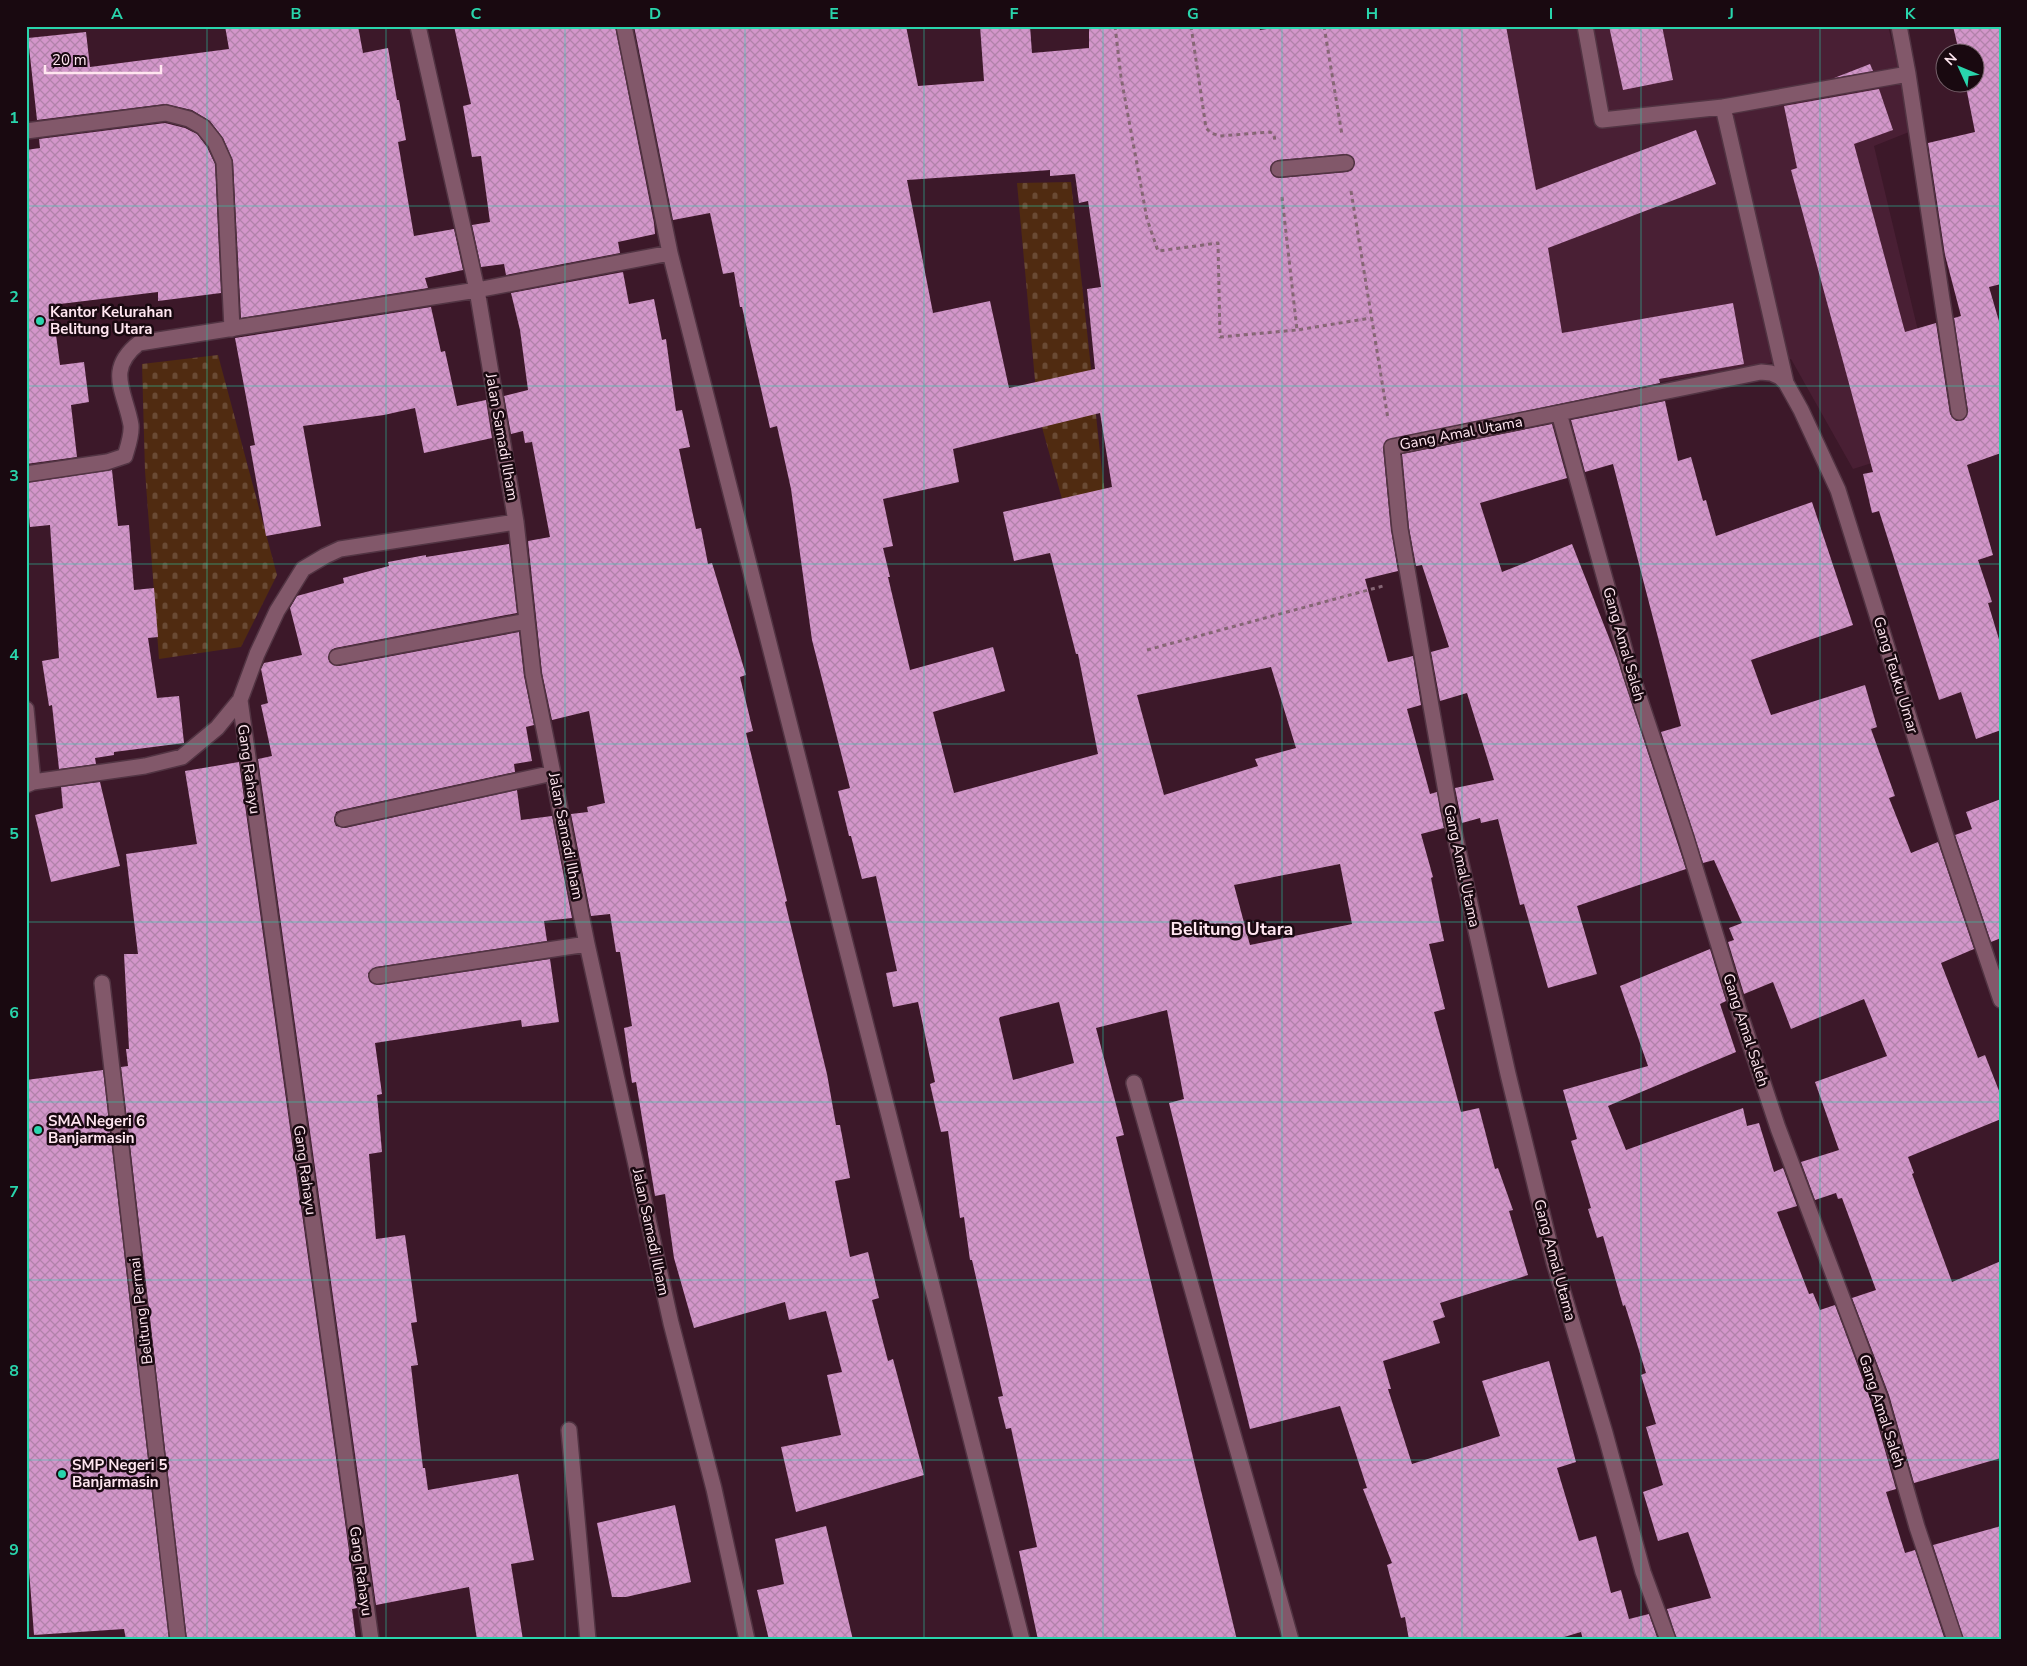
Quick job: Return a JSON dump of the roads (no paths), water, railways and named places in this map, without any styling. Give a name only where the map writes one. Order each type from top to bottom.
[{"type":"street","name":"Jalan Samadi Ilham","points":[[418,26],[477,290],[516,522],[533,674],[587,944],[671,1323],[714,1489],[747,1640]]},
{"type":"street","points":[[624,26],[670,253],[1022,1640]]},
{"type":"street","points":[[1585,26],[1602,120],[1723,107],[1908,74]]},
{"type":"street","points":[[1899,26],[1908,74],[1959,412]]},
{"type":"street","points":[[1723,107],[1786,384]]},
{"type":"street","points":[[26,131],[166,113],[189,119],[203,127],[215,142],[224,162],[232,329]]},
{"type":"street","points":[[1279,169],[1346,163]]},
{"type":"street","points":[[26,474],[107,462],[125,456],[131,427],[120,382],[120,367],[127,352],[139,343],[477,290],[670,253]]},
{"type":"street","name":"Gang Amal Utama","points":[[1668,1640],[1643,1572],[1605,1433],[1554,1262],[1508,1074],[1449,809],[1400,529],[1392,447],[1761,372],[1771,373],[1780,377],[1786,384]]},
{"type":"street","name":"Gang Teuku Umar","points":[[1786,384],[1801,410],[1838,490],[1949,846],[2001,1000]]},
{"type":"street","name":"Gang Amal Saleh","points":[[1559,413],[1631,673],[1685,835],[1738,1008],[1778,1128],[1880,1398],[1918,1527],[1955,1640]]},
{"type":"street","points":[[26,709],[30,784],[145,766],[182,757],[217,728],[240,700],[276,611],[303,569],[340,549],[516,522]]},
{"type":"street","points":[[337,657],[527,621]]},
{"type":"street","name":"Gang Rahayu","points":[[240,700],[371,1640]]},
{"type":"street","points":[[343,819],[553,773]]},
{"type":"street","points":[[377,976],[587,944]]},
{"type":"street","name":"Belitung Permai","points":[[102,982],[178,1640]]},
{"type":"street","points":[[1134,1083],[1291,1640]]},
{"type":"street","points":[[569,1430],[588,1640]]},
{"type":"place","name":"Kantor Kelurahan Belitung Utara","points":[[40,321]]},
{"type":"place","name":"SMA Negeri 6 Banjarmasin","points":[[38,1130]]},
{"type":"place","name":"SMP Negeri 5 Banjarmasin","points":[[62,1474]]},
{"type":"district","name":"Belitung Utara","points":[[1232,929]]}]
